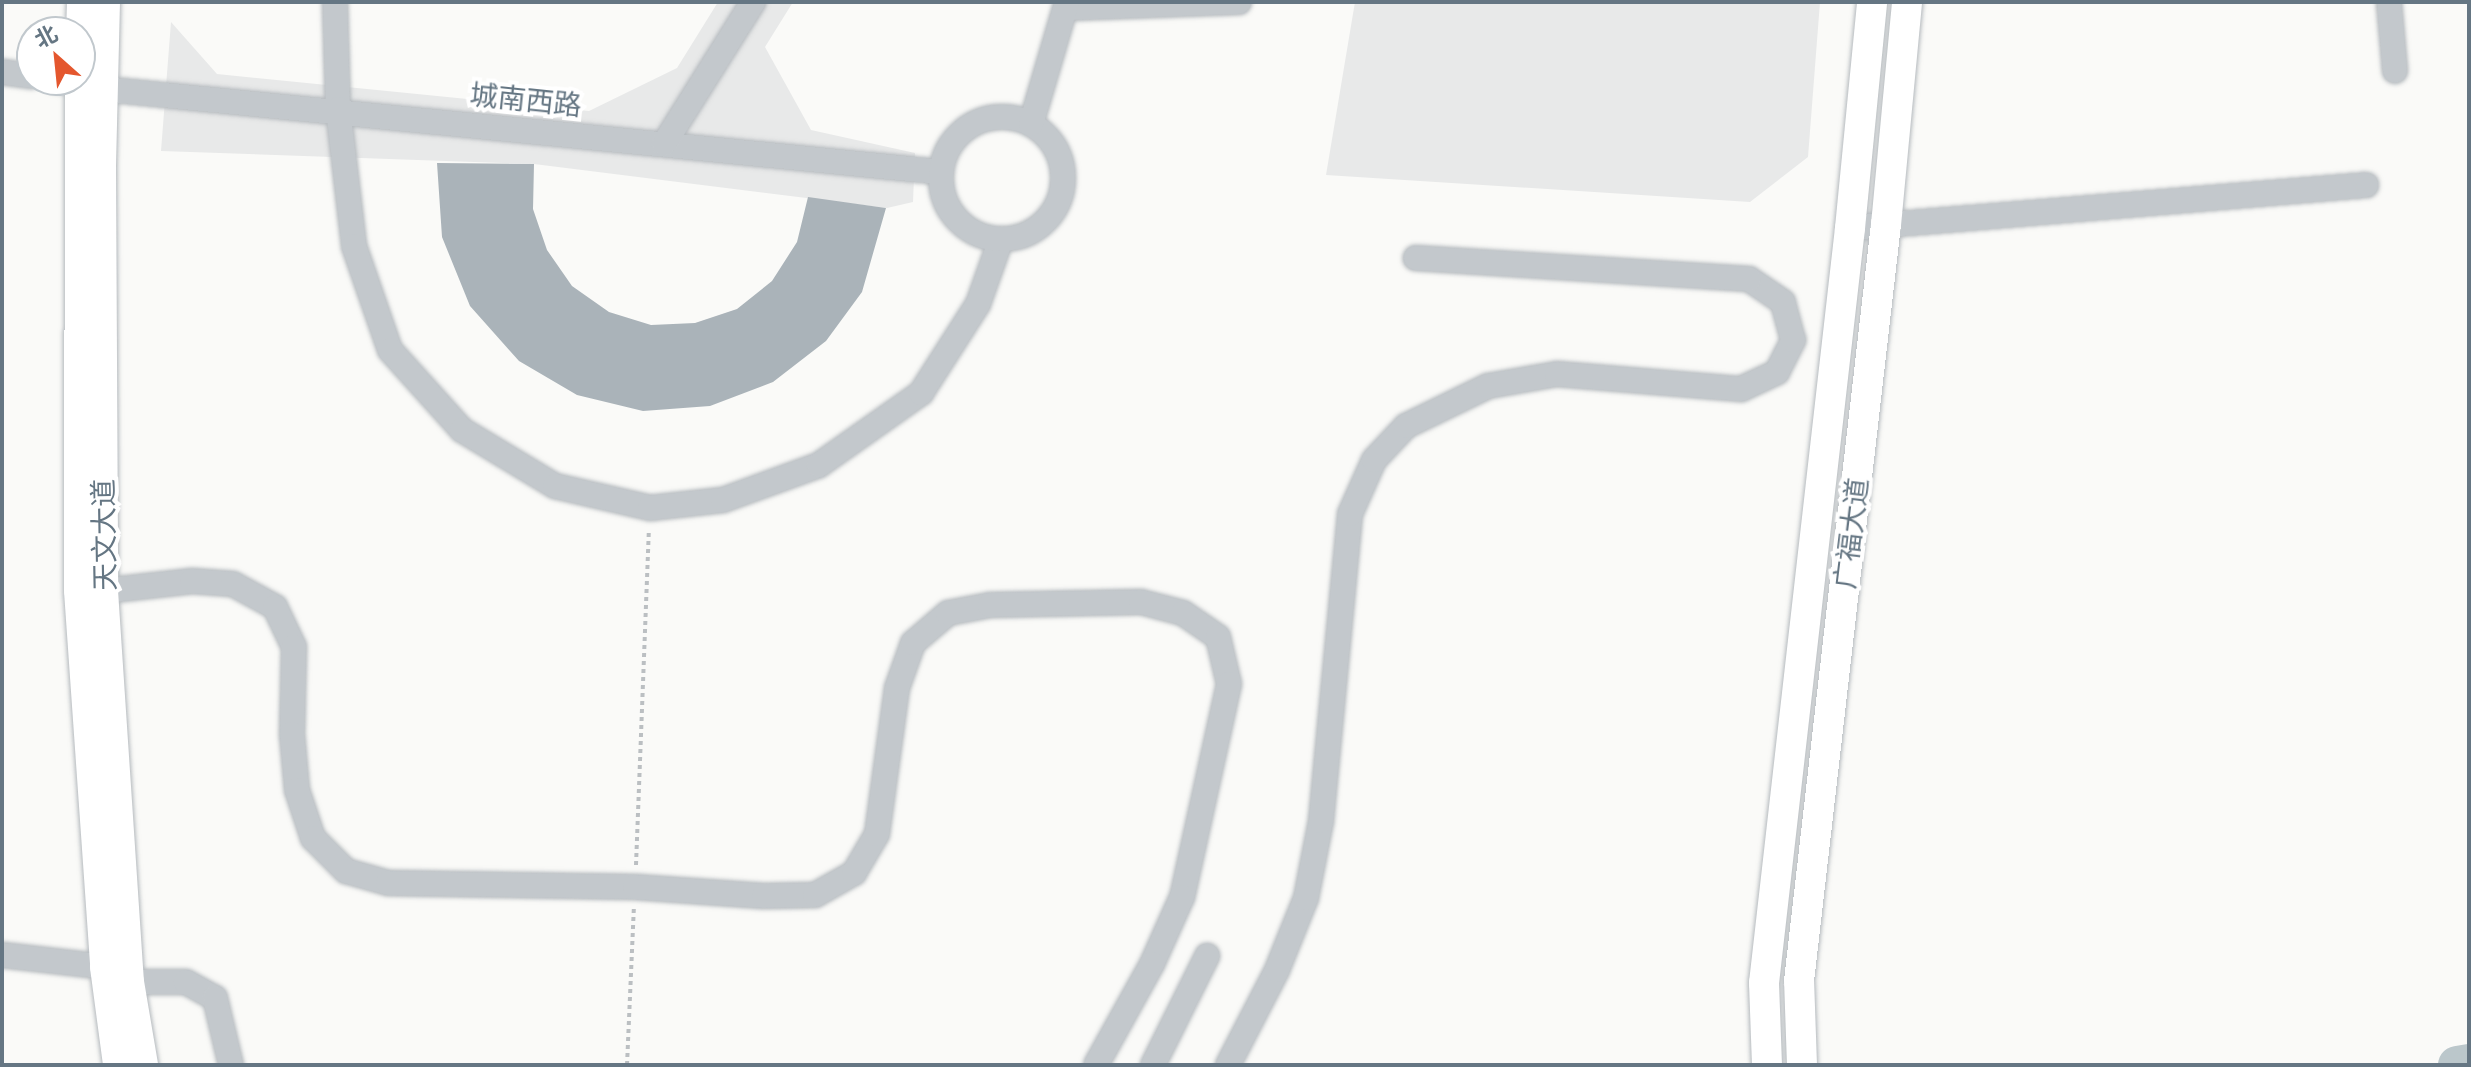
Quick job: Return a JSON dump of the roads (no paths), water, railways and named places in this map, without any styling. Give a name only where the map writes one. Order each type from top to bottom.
[{"type":"main road","name":"天文大道","points":[[96,29],[105,2]]},
{"type":"main road","name":"广福大道","points":[[1767,1065],[1764,983],[1850,228],[1872,2]]},
{"type":"main road","name":"广福大道","points":[[1802,1065],[1799,981],[1886,225],[1907,2]]},
{"type":"main road","name":"天文大道","points":[[79,96],[79,591],[117,974],[143,1065]]},
{"type":"main road","name":"天文大道","points":[[80,96],[103,591],[118,1065]]},
{"type":"street","points":[[335,2],[338,109],[354,246],[390,350],[462,430],[555,486],[650,508],[723,500],[819,465],[921,393],[978,304],[1001,239]]},
{"type":"street","points":[[664,144],[753,2]]},
{"type":"street","points":[[1031,124],[1067,5],[1239,2]]},
{"type":"street","points":[[2389,2],[2395,71]]},
{"type":"street","name":"城南西路","points":[[96,83],[941,172]]},
{"type":"street","points":[[993,118],[1013,118],[1031,124],[1047,136],[1058,153],[1063,173],[1062,193],[1053,212],[1040,227],[1021,236],[1001,239],[981,236],[963,225],[949,210],[942,191],[941,172],[947,152],[958,136],[974,124],[993,118]]},
{"type":"street","points":[[1850,228],[2366,185]]},
{"type":"street","points":[[1228,1065],[1277,970],[1306,898],[1321,821],[1350,514],[1374,460],[1406,426],[1488,386],[1557,374],[1741,389],[1777,372],[1793,340],[1783,302],[1749,279],[1416,258]]},
{"type":"street","points":[[103,591],[192,581],[233,584],[275,607],[294,647],[292,734],[297,790],[313,838],[346,871],[388,883],[635,887],[764,896],[815,895],[854,873],[877,834],[897,688],[913,643],[948,613],[990,605],[1141,602],[1183,613],[1218,637],[1229,684],[1182,897],[1152,964],[1096,1065]]},
{"type":"street","points":[[2,955],[186,982],[215,998],[231,1065]]},
{"type":"street","points":[[1153,1065],[1207,956]]},
{"type":"waterway","points":[[2457,1065],[2469,1063]]}]
